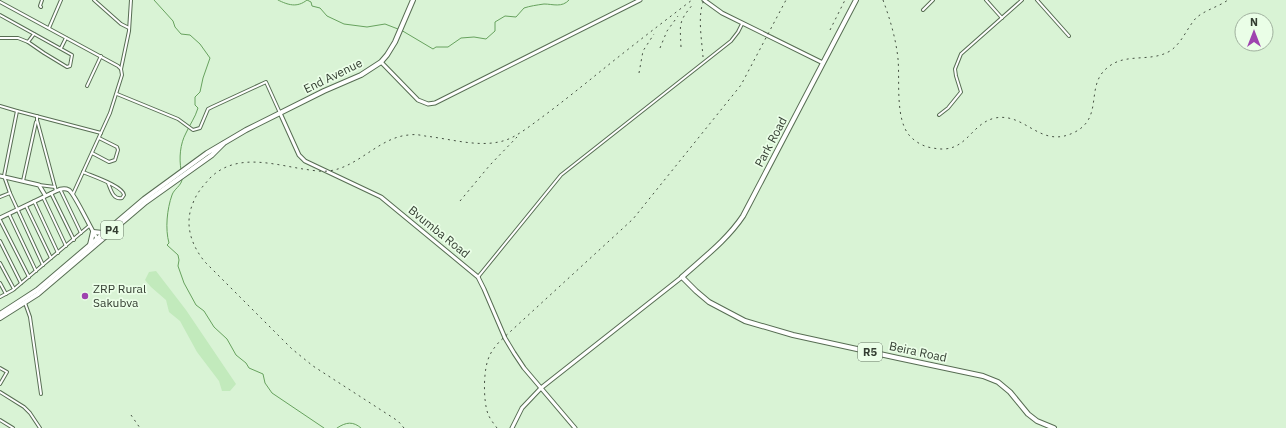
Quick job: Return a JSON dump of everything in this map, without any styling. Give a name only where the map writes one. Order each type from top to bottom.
[{"type":"highway","name":"End Avenue","points":[[225,143],[246,130],[280,113],[361,75],[381,62],[391,49],[412,0]]},
{"type":"highway","name":"Park Road","points":[[682,277],[727,237],[736,227],[856,0]]},
{"type":"highway","name":"P4","points":[[0,314],[24,301],[162,185],[207,153],[225,143]]},
{"type":"highway","name":"P4","points":[[0,318],[46,287],[98,240],[146,202],[219,150],[225,143]]},
{"type":"highway","points":[[90,245],[93,232],[104,233]]},
{"type":"highway","name":"Beira Road","points":[[682,277],[709,302],[745,321],[793,334],[983,376],[998,382],[1010,392],[1028,414],[1037,421],[1054,428]]},
{"type":"street","points":[[41,7],[42,0]]},
{"type":"street","points":[[49,28],[61,0]]},
{"type":"street","points":[[94,0],[121,24],[129,28]]},
{"type":"street","points":[[128,0],[132,4]]},
{"type":"street","points":[[73,194],[101,134],[117,94],[122,75],[121,69],[129,28],[132,4],[131,0]]},
{"type":"street","points":[[381,62],[418,100],[428,104],[435,103],[640,0]]},
{"type":"street","points":[[704,0],[722,13],[823,63]]},
{"type":"street","points":[[923,10],[933,0]]},
{"type":"street","points":[[986,0],[1002,18]]},
{"type":"street","points":[[939,115],[948,108],[961,92],[955,68],[961,54],[1022,0]]},
{"type":"street","points":[[1037,0],[1069,36]]},
{"type":"street","points":[[0,2],[101,56],[121,69]]},
{"type":"street","points":[[0,15],[73,56],[70,66],[67,66],[44,53],[28,42],[18,38],[0,38]]},
{"type":"street","points":[[478,277],[561,175],[731,41],[743,23]]},
{"type":"street","points":[[28,42],[34,34]]},
{"type":"street","points":[[61,48],[66,38]]},
{"type":"street","points":[[87,86],[101,56]]},
{"type":"street","name":"Bvumba Road","points":[[117,94],[178,119],[188,128],[193,130],[200,128],[208,109],[266,82],[299,155],[305,161],[381,197],[478,277],[505,338],[511,348],[524,368],[575,428]]},
{"type":"street","points":[[0,106],[101,134]]},
{"type":"street","points":[[17,111],[4,176],[17,209],[43,265]]},
{"type":"street","points":[[23,181],[37,116]]},
{"type":"street","points":[[37,120],[55,186],[81,233]]},
{"type":"street","points":[[92,153],[109,162],[115,160],[118,150],[117,147],[99,138]]},
{"type":"street","points":[[83,172],[113,184],[122,190],[124,195],[122,198],[118,199],[115,197],[108,183]]},
{"type":"street","points":[[0,176],[39,185],[55,186]]},
{"type":"street","points":[[39,185],[66,246]]},
{"type":"street","points":[[29,277],[0,219],[17,209],[58,190],[68,190],[73,194],[89,226],[98,240]]},
{"type":"street","points":[[0,197],[10,193]]},
{"type":"street","points":[[51,193],[74,240]]},
{"type":"street","points":[[34,201],[58,253]]},
{"type":"street","points":[[26,205],[51,258]]},
{"type":"street","points":[[9,214],[36,271]]},
{"type":"street","points":[[0,297],[14,289],[89,226]]},
{"type":"street","points":[[0,241],[21,283]]},
{"type":"street","points":[[0,263],[14,289]]},
{"type":"street","points":[[512,428],[522,408],[541,388],[682,277]]},
{"type":"street","points":[[0,283],[6,294]]},
{"type":"street","points":[[24,301],[30,317],[41,394]]},
{"type":"street","points":[[0,368],[7,372],[0,384]]},
{"type":"street","points":[[0,392],[24,407],[40,428]]},
{"type":"street","points":[[0,420],[13,428]]},
{"type":"green space","points":[[156,271],[186,310],[236,384],[230,391],[222,391],[219,381],[197,352],[180,321],[169,312],[166,300],[145,280],[149,272]]},
{"type":"waterway","points":[[154,0],[173,21],[175,27],[181,34],[190,35],[200,44],[210,58],[200,92],[195,97],[195,105],[198,108],[182,142],[180,156],[181,170]]},
{"type":"waterway","points":[[278,0],[292,5],[300,4],[307,0],[311,2],[312,6],[320,8],[327,16],[344,24],[367,27],[385,24],[398,29]]},
{"type":"waterway","points":[[401,30],[433,49],[436,47],[448,47],[461,38],[474,37],[486,39],[495,31],[495,22],[505,16],[516,17],[524,8],[544,4],[560,5],[569,0]]},
{"type":"waterway","points":[[182,180],[173,193],[170,201],[167,219],[169,243],[167,245],[178,255],[178,266],[184,283],[196,305],[204,311],[214,327],[227,339],[236,355],[246,363],[249,368],[263,374],[265,383],[272,393],[324,428]]},
{"type":"waterway","points":[[337,428],[343,424],[349,423],[355,424],[361,428]]},
{"type":"railway","points":[[404,428],[398,421],[313,366],[292,349],[205,262],[196,249],[190,234],[189,226],[190,211],[203,186],[211,177],[221,170],[232,165],[243,163],[267,163],[322,171],[339,169],[359,159],[388,141],[409,135],[419,135],[469,143],[491,143],[511,138],[551,110],[692,0]]},
{"type":"railway","points":[[703,57],[700,20],[704,0]]},
{"type":"railway","points":[[497,428],[488,414],[485,401],[486,367],[493,350],[499,342],[633,219],[741,85],[786,0]]},
{"type":"railway","points":[[830,30],[845,0]]},
{"type":"railway","points":[[883,0],[897,52],[900,109],[905,128],[911,138],[920,144],[926,147],[944,149],[961,143],[979,126],[986,121],[995,118],[1016,120],[1042,134],[1052,137],[1063,136],[1075,132],[1084,126],[1089,118],[1097,83],[1100,75],[1107,68],[1122,60],[1162,55],[1170,51],[1178,44],[1196,18],[1228,0]]},
{"type":"railway","points":[[681,47],[681,23],[694,3]]},
{"type":"railway","points":[[660,48],[667,31],[678,16]]},
{"type":"railway","points":[[639,73],[643,51],[654,34]]},
{"type":"railway","points":[[460,201],[490,165],[517,137]]},
{"type":"railway","points":[[131,415],[140,428]]},
{"type":"place","name":"ZRP Rural Sakubva","points":[[85,296]]}]
